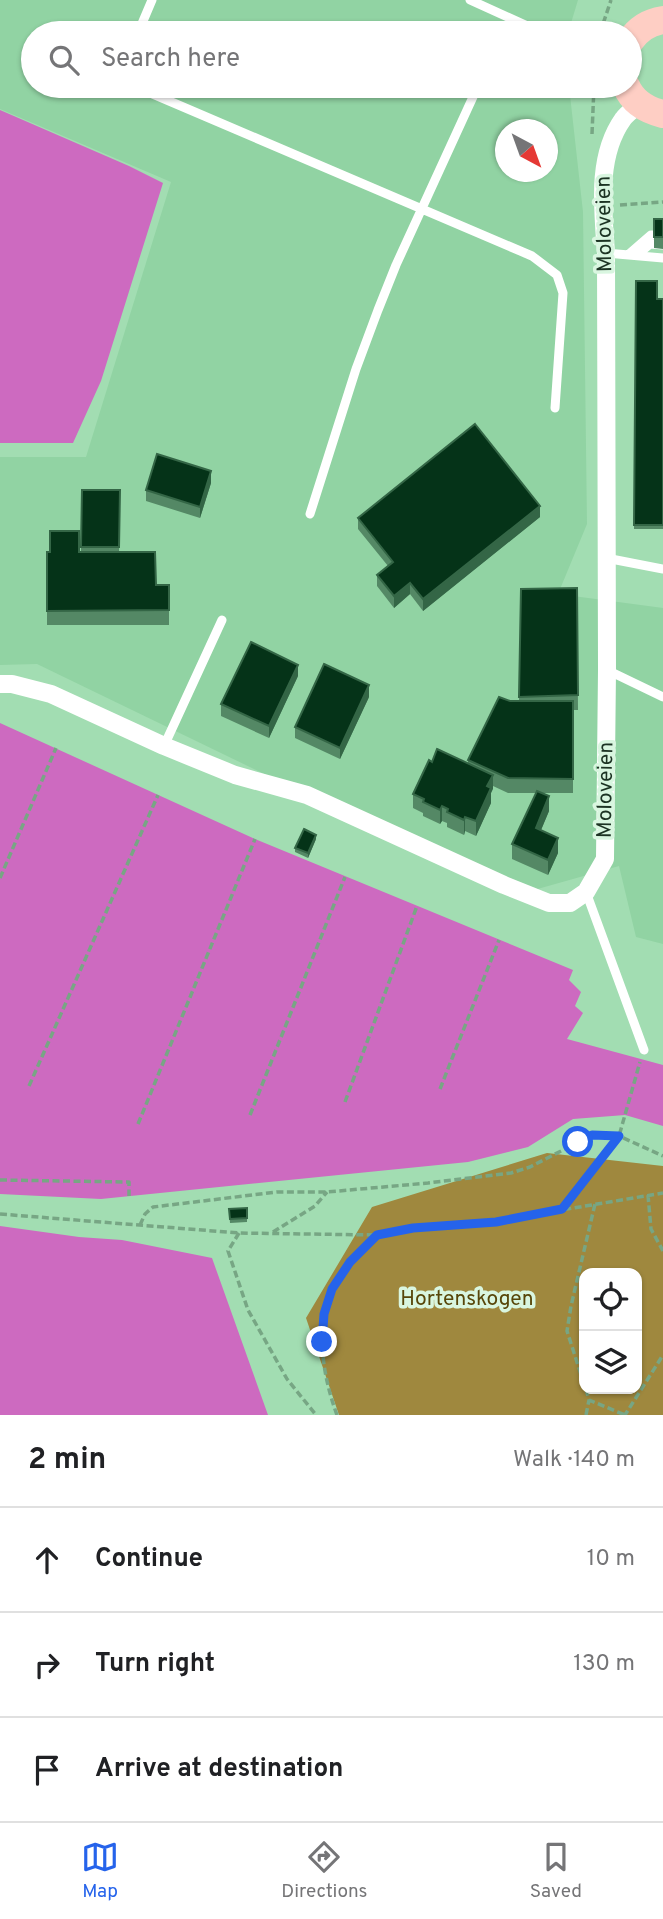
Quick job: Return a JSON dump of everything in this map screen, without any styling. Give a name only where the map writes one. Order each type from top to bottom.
[{"type":"main road","points":[[642,27],[655,13]]},
{"type":"street","name":"Moloveien","points":[[586,892],[605,859],[606,253],[602,206],[605,163],[613,137],[624,116],[643,101]]},
{"type":"street","points":[[0,684],[12,684],[51,694],[235,775],[307,795],[504,885],[548,902],[570,903],[586,892]]},
{"type":"lane","points":[[143,21],[152,0]]},
{"type":"lane","points":[[470,0],[516,21]]},
{"type":"lane","points":[[162,98],[532,256],[557,275],[563,293],[555,408]]},
{"type":"lane","points":[[310,514],[356,369],[378,310],[473,98]]},
{"type":"lane","points":[[633,255],[651,235],[663,235]]},
{"type":"lane","points":[[633,255],[650,244],[663,245]]},
{"type":"lane","points":[[606,253],[663,258]]},
{"type":"lane","points":[[606,558],[663,569]]},
{"type":"lane","points":[[164,746],[222,620]]},
{"type":"lane","points":[[607,670],[663,697]]},
{"type":"lane","points":[[586,892],[643,1050]]},
{"type":"path","points":[[604,21],[611,0]]},
{"type":"path","points":[[592,142],[594,98]]},
{"type":"path","points":[[602,206],[663,202]]},
{"type":"path","points":[[0,878],[56,748]]},
{"type":"path","points":[[29,1086],[158,795]]},
{"type":"path","points":[[138,1124],[255,839]]},
{"type":"path","points":[[250,1115],[345,877]]},
{"type":"path","points":[[345,1102],[417,906]]},
{"type":"path","points":[[440,1089],[499,940]]},
{"type":"path","points":[[562,1209],[619,1136],[643,1050]]},
{"type":"path","points":[[140,1225],[145,1214],[153,1208],[276,1192],[327,1192],[511,1173],[530,1167],[592,1135],[619,1136],[663,1156]]},
{"type":"path","points":[[0,1180],[129,1181],[129,1196]]},
{"type":"path","points":[[270,1233],[316,1206],[327,1192]]},
{"type":"path","points":[[0,1214],[239,1233],[377,1235],[413,1228],[496,1222],[663,1193]]},
{"type":"path","points":[[648,1195],[651,1230],[663,1251]]},
{"type":"path","points":[[579,1368],[567,1331],[595,1204]]},
{"type":"path","points":[[239,1233],[228,1251],[248,1310],[288,1379],[316,1415]]},
{"type":"path","points":[[337,1415],[328,1387],[323,1353],[324,1314],[332,1289],[350,1262],[377,1235]]},
{"type":"path","points":[[589,1400],[625,1415],[663,1355]]},
{"type":"path","points":[[586,1415],[589,1400],[587,1394]]},
{"type":"shaded area","points":[[0,0],[578,0],[572,21],[21,21],[21,98],[570,98],[583,212],[587,524],[558,594],[663,608],[663,944],[636,937],[619,866],[534,890],[349,815],[37,664],[0,665],[0,457],[86,457],[171,182],[0,109]]},
{"type":"shaded area","points":[[0,110],[163,183],[101,381],[73,443],[0,443]]},
{"type":"shaded area","points":[[0,723],[255,839],[573,970],[569,980],[581,992],[575,1006],[583,1013],[567,1039],[663,1065],[663,1126],[625,1115],[573,1119],[528,1147],[468,1162],[101,1199],[0,1194]]},
{"type":"shaded area","points":[[0,1226],[122,1240],[212,1258],[268,1415],[0,1415]]},
{"type":"green space","name":"Hortenskogen","points":[[547,1153],[663,1166],[663,1415],[339,1415],[306,1318],[372,1207]]},
{"type":"building","points":[[654,219],[663,219],[663,237],[654,237]]},
{"type":"building","points":[[636,281],[657,281],[657,299],[663,299],[663,525],[634,525]]},
{"type":"building","points":[[475,424],[540,506],[423,599],[410,583],[394,596],[377,575],[393,562],[358,518]]},
{"type":"building","points":[[157,454],[211,471],[200,507],[146,490]]},
{"type":"building","points":[[82,490],[120,490],[119,547],[81,547]]},
{"type":"building","points":[[50,531],[79,531],[79,552],[155,552],[156,585],[169,585],[169,610],[47,611],[47,552],[50,552]]},
{"type":"building","points":[[577,588],[578,695],[519,697],[521,589]]},
{"type":"building","points":[[251,642],[298,665],[269,726],[221,704]]},
{"type":"building","points":[[324,664],[369,685],[340,748],[295,727]]},
{"type":"building","points":[[499,697],[510,701],[573,701],[573,779],[508,778],[468,760]]},
{"type":"building","points":[[437,749],[493,775],[487,786],[491,788],[476,821],[465,817],[464,820],[447,812],[448,809],[442,806],[440,810],[413,794]]},
{"type":"building","points":[[537,791],[549,796],[536,828],[558,838],[548,860],[512,844]]},
{"type":"building","points":[[304,829],[316,835],[308,853],[295,848]]},
{"type":"building","points":[[247,1208],[247,1218],[230,1219],[229,1209]]},
{"type":"route","points":[[322,1342],[324,1314],[332,1289],[350,1262],[377,1235],[413,1228],[496,1222],[562,1209],[619,1136],[592,1135],[578,1142]]}]
